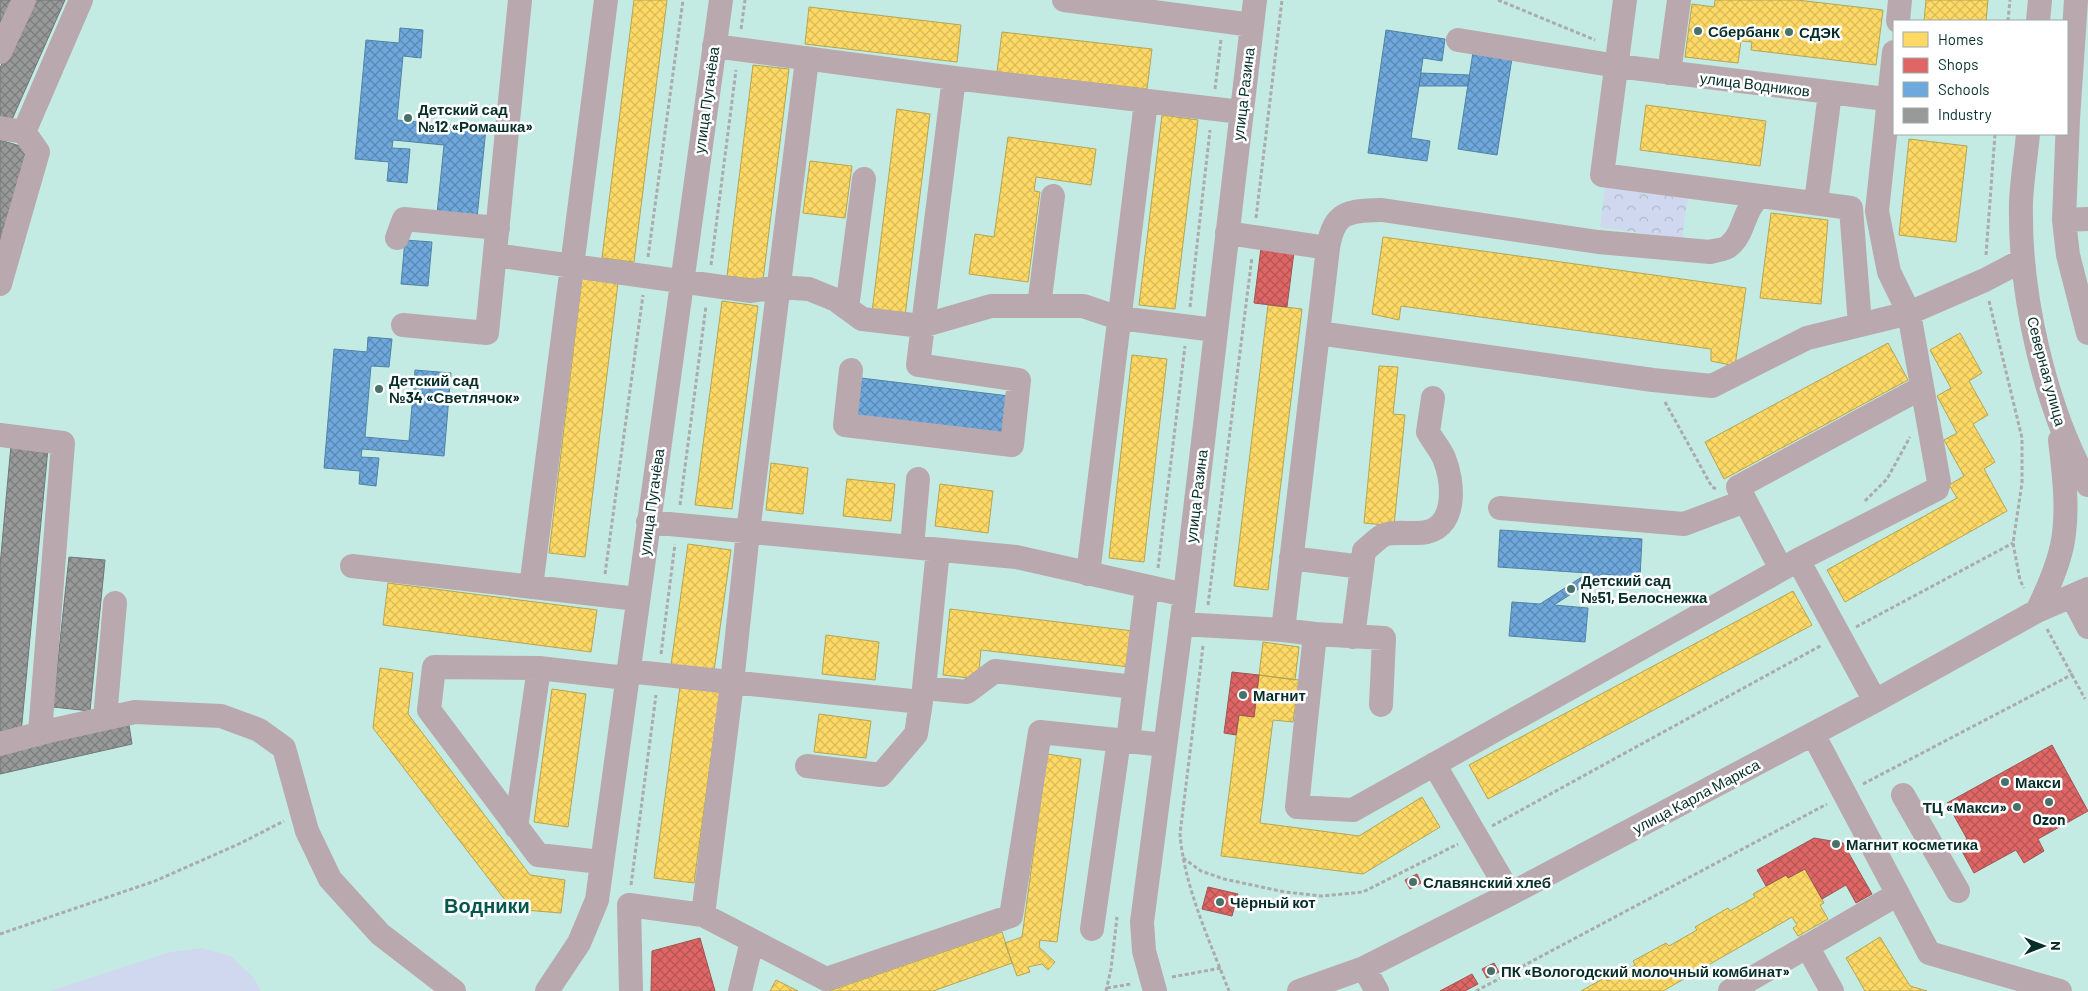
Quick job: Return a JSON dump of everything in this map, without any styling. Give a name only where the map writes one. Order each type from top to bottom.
[{"type":"street","points":[[0,52],[24,0]]},
{"type":"street","points":[[24,132],[81,0]]},
{"type":"street","points":[[403,325],[487,333],[520,0]]},
{"type":"street","points":[[531,586],[606,0]]},
{"type":"street","name":"улица Пугачёва","points":[[546,991],[579,943],[597,900],[721,0]]},
{"type":"street","points":[[1064,0],[1252,25]]},
{"type":"street","name":"улица Разина","points":[[1155,991],[1144,951],[1142,922],[1185,596],[1255,0]]},
{"type":"street","points":[[1625,0],[1602,175],[1851,208],[1860,325]]},
{"type":"street","points":[[1669,73],[1679,0]]},
{"type":"street","points":[[1898,20],[1900,0]]},
{"type":"street","points":[[2038,20],[2040,0]]},
{"type":"street","points":[[2068,119],[2076,0]]},
{"type":"street","name":"улица Водников","points":[[1458,40],[1618,58],[1669,73],[1891,100]]},
{"type":"street","points":[[714,46],[807,60],[1241,112]]},
{"type":"street","points":[[703,915],[732,683],[748,532],[807,60]]},
{"type":"street","points":[[1315,634],[1297,807],[1353,810],[1790,565],[1937,489],[1938,476],[1909,313],[1889,272],[1877,211],[1891,100],[1893,68]]},
{"type":"street","points":[[851,370],[845,425],[1012,445],[1019,380],[918,365],[954,78]]},
{"type":"street","points":[[1816,202],[1830,93]]},
{"type":"street","points":[[1088,574],[1146,102]]},
{"type":"street","points":[[0,128],[24,132],[38,152],[0,284]]},
{"type":"street","name":"Северная улица","points":[[2028,135],[2022,202],[2023,260],[2034,333],[2058,419],[2088,485]]},
{"type":"street","points":[[2067,135],[2064,220],[2068,256],[2088,333]]},
{"type":"street","points":[[847,308],[864,179]]},
{"type":"street","points":[[1039,306],[1053,196]]},
{"type":"street","points":[[1283,630],[1328,248],[1332,227],[1337,221],[1352,212],[1382,210],[1598,242],[1710,252],[1728,247],[1738,235],[1752,202],[1760,196]]},
{"type":"street","points":[[397,238],[404,219],[498,228]]},
{"type":"street","points":[[2064,220],[2088,219]]},
{"type":"street","points":[[1227,233],[1328,248]]},
{"type":"street","points":[[495,255],[751,291],[778,287],[809,290],[836,300],[862,319],[922,326],[991,306],[1083,306],[1119,318],[1216,330]]},
{"type":"street","points":[[1318,333],[1653,380],[1712,386],[1806,338],[1909,313],[1984,280],[2023,260]]},
{"type":"street","points":[[1353,636],[1364,551],[1383,535],[1428,532],[1441,525],[1449,512],[1451,490],[1449,473],[1444,457],[1428,432],[1433,398]]},
{"type":"street","points":[[1875,701],[1839,636],[1745,501],[1738,487],[1923,398]]},
{"type":"street","points":[[2037,612],[2046,594],[2055,568],[2063,536],[2063,472],[2058,419]]},
{"type":"street","points":[[0,435],[63,442],[40,733]]},
{"type":"street","points":[[912,547],[918,479]]},
{"type":"street","points":[[1500,508],[1684,524],[1745,501]]},
{"type":"street","points":[[648,522],[1016,557],[1185,596]]},
{"type":"street","points":[[938,550],[924,688],[967,692],[995,671],[1134,686]]},
{"type":"street","points":[[1291,558],[1362,567]]},
{"type":"street","points":[[352,566],[637,599]]},
{"type":"street","points":[[1092,929],[1123,740],[1151,588]]},
{"type":"street","points":[[2080,592],[2088,627]]},
{"type":"street","name":"улица Карла Маркса","points":[[1299,991],[1364,968],[1510,894],[1875,701],[2037,612],[2080,592]]},
{"type":"street","points":[[105,718],[115,603]]},
{"type":"street","points":[[1181,624],[1384,638],[1381,706]]},
{"type":"street","points":[[601,862],[538,855],[429,710],[434,667],[539,668],[627,675],[658,675],[921,702],[916,734],[881,775],[808,766]]},
{"type":"street","points":[[516,827],[539,668]]},
{"type":"street","points":[[0,744],[135,712],[221,716],[259,730],[284,748],[307,831],[330,879],[380,934],[454,991]]},
{"type":"street","points":[[597,900],[703,915],[826,979],[1011,916],[1040,732],[1165,746]]},
{"type":"street","points":[[1813,734],[1929,953],[2060,991]]},
{"type":"street","points":[[1434,764],[1510,894]]},
{"type":"street","points":[[1903,795],[1958,891]]},
{"type":"street","points":[[1730,991],[1898,894]]},
{"type":"street","points":[[629,905],[632,991]]},
{"type":"street","points":[[740,991],[752,941]]},
{"type":"street","points":[[1807,946],[1832,991]]},
{"type":"street","points":[[1364,968],[1377,991]]},
{"type":"path","points":[[629,905],[745,0]]},
{"type":"path","points":[[1254,237],[1282,0]]},
{"type":"path","points":[[1498,0],[1618,58]]},
{"type":"path","points":[[2008,20],[2010,0]]},
{"type":"path","points":[[1151,588],[1188,327],[1223,22]]},
{"type":"path","points":[[1182,858],[1201,871],[1224,879],[1285,892],[1322,896],[1364,892],[1475,835],[2013,543],[2022,483],[2022,438],[1984,280],[1996,135]]},
{"type":"path","points":[[1653,380],[1712,487],[1745,501]]},
{"type":"path","points":[[1862,504],[1887,479],[1923,398]]},
{"type":"path","points":[[1476,991],[2073,674],[2085,698]]},
{"type":"path","points":[[0,934],[155,881],[241,843],[302,812]]},
{"type":"green space","points":[[1605,186],[1688,198],[1682,239],[1600,227]]},
{"type":"green space","points":[[201,948],[231,956],[253,977],[261,991],[50,991],[170,952]]},
{"type":"building: Homes","points":[[634,0],[667,0],[634,262],[602,258]]},
{"type":"building: Homes","points":[[1715,0],[1797,0],[1883,10],[1876,65],[1751,50],[1752,42],[1741,41],[1738,63],[1685,57],[1692,4],[1714,7]]},
{"type":"building: Homes","points":[[1926,0],[1988,0],[1986,20],[1924,20]]},
{"type":"building: Homes","points":[[809,7],[961,25],[957,62],[805,44]]},
{"type":"building: Homes","points":[[1002,32],[1152,49],[1147,89],[997,72]]},
{"type":"building: Homes","points":[[753,65],[789,69],[763,280],[727,276]]},
{"type":"building: Homes","points":[[1646,105],[1766,121],[1760,166],[1640,150]]},
{"type":"building: Homes","points":[[897,109],[930,114],[905,316],[872,312]]},
{"type":"building: Homes","points":[[1162,115],[1198,120],[1175,309],[1139,305]]},
{"type":"building: Homes","points":[[1008,137],[1096,149],[1091,185],[1036,177],[1034,191],[1040,192],[1028,282],[969,274],[975,234],[994,237]]},
{"type":"building: Homes","points":[[1909,139],[1967,146],[1956,242],[1899,235]]},
{"type":"building: Homes","points":[[810,161],[852,166],[845,218],[803,213]]},
{"type":"building: Homes","points":[[1771,213],[1828,220],[1821,304],[1760,298]]},
{"type":"building: Homes","points":[[1383,237],[1746,288],[1735,366],[1711,361],[1711,349],[1401,306],[1399,320],[1372,314]]},
{"type":"building: Homes","points":[[582,278],[618,283],[585,557],[549,553]]},
{"type":"building: Homes","points":[[722,301],[758,306],[732,509],[695,505]]},
{"type":"building: Homes","points":[[1268,305],[1302,309],[1268,590],[1234,586]]},
{"type":"building: Homes","points":[[1960,333],[1982,373],[1969,381],[1988,415],[1973,424],[1995,462],[1984,469],[2007,511],[1845,602],[1827,570],[1957,498],[1949,485],[1964,476],[1944,440],[1957,433],[1937,396],[1951,388],[1930,350]]},
{"type":"building: Homes","points":[[1888,343],[1908,380],[1724,479],[1705,442]]},
{"type":"building: Homes","points":[[1132,355],[1167,359],[1144,562],[1109,558]]},
{"type":"building: Homes","points":[[1379,366],[1398,367],[1393,414],[1405,415],[1394,526],[1364,523]]},
{"type":"building: Homes","points":[[771,463],[808,468],[803,514],[766,510]]},
{"type":"building: Homes","points":[[847,479],[895,484],[891,521],[843,516]]},
{"type":"building: Homes","points":[[940,484],[993,491],[988,533],[935,526]]},
{"type":"building: Homes","points":[[688,544],[731,550],[714,671],[671,665]]},
{"type":"building: Homes","points":[[388,583],[597,610],[591,652],[383,625]]},
{"type":"building: Homes","points":[[1793,591],[1812,625],[1488,799],[1469,765]]},
{"type":"building: Homes","points":[[950,609],[1133,631],[1129,667],[981,650],[978,679],[943,675]]},
{"type":"building: Homes","points":[[826,635],[879,642],[875,680],[822,674]]},
{"type":"building: Homes","points":[[1263,642],[1299,647],[1295,680],[1259,675]]},
{"type":"building: Homes","points":[[380,668],[413,673],[408,714],[530,875],[565,880],[561,913],[512,909],[373,728]]},
{"type":"building: Homes","points":[[1259,675],[1299,680],[1293,722],[1273,720],[1260,823],[1359,836],[1422,797],[1440,827],[1363,874],[1221,856],[1239,715],[1254,717]]},
{"type":"building: Homes","points":[[680,686],[720,692],[694,883],[654,878]]},
{"type":"building: Homes","points":[[552,689],[586,694],[568,827],[534,822]]},
{"type":"building: Homes","points":[[819,714],[871,721],[866,758],[814,752]]},
{"type":"building: Homes","points":[[1047,754],[1081,759],[1057,942],[1040,940],[1039,947],[1055,962],[1048,970],[1042,964],[1028,967],[1030,972],[1017,976],[1005,943],[1022,937]]},
{"type":"building: Homes","points":[[1805,869],[1824,903],[1820,905],[1828,919],[1798,936],[1793,928],[1797,925],[1792,917],[1663,991],[1581,991],[1606,977],[1607,981],[1635,965],[1633,961],[1666,943],[1669,946],[1697,930],[1695,927],[1728,908],[1730,911],[1755,897],[1753,894],[1786,875],[1788,878]]},
{"type":"building: Homes","points":[[1002,932],[1012,963],[933,991],[829,991]]},
{"type":"building: Homes","points":[[1880,937],[1910,986],[1927,991],[1865,991],[1846,958]]},
{"type":"building: Homes","points":[[776,980],[798,991],[770,991]]},
{"type":"building: Shops","points":[[1261,248],[1294,252],[1287,307],[1254,303]]},
{"type":"building: Shops","name":"Магнит","points":[[1232,672],[1259,675],[1254,717],[1239,715],[1236,735],[1224,733]]},
{"type":"building: Shops","name":"ТЦ «Макси»","points":[[2052,745],[2088,811],[2038,839],[2044,851],[2024,863],[2016,850],[1974,873],[1958,844],[1967,839],[1947,803]]},
{"type":"building: Shops","points":[[1814,838],[1843,843],[1872,894],[1856,903],[1846,885],[1822,899],[1805,869],[1788,878],[1786,875],[1766,886],[1757,870]]},
{"type":"building: Shops","name":"Славянский хлеб","points":[[1417,874],[1421,883],[1410,889],[1405,880]]},
{"type":"building: Shops","name":"Чёрный кот","points":[[1208,887],[1238,894],[1232,916],[1202,909]]},
{"type":"building: Shops","points":[[700,938],[715,991],[651,991],[652,951]]},
{"type":"building: Shops","name":"ПК «Вологодский молочный комбинат»","points":[[1494,963],[1499,972],[1487,978],[1482,969]]},
{"type":"building: Shops","points":[[1472,974],[1478,984],[1465,991],[1440,991]]},
{"type":"building: Schools","points":[[400,28],[423,30],[421,58],[403,56],[397,120],[486,128],[477,218],[437,214],[444,145],[393,140],[392,148],[410,149],[407,183],[387,181],[389,162],[355,159],[366,40],[399,43]]},
{"type":"building: Schools","points":[[1386,30],[1445,39],[1442,61],[1423,58],[1411,138],[1430,141],[1427,161],[1368,153]]},
{"type":"building: Schools","points":[[1473,52],[1512,58],[1497,155],[1458,149]]},
{"type":"building: Schools","points":[[1421,73],[1470,75],[1468,86],[1419,86]]},
{"type":"building: Schools","points":[[405,240],[432,242],[428,286],[401,284]]},
{"type":"building: Schools","points":[[368,337],[392,339],[389,367],[371,366],[365,437],[409,441],[415,370],[451,373],[444,456],[362,449],[361,457],[379,458],[376,486],[359,484],[360,471],[324,468],[334,349],[367,352]]},
{"type":"building: Schools","points":[[861,378],[1009,396],[1004,434],[856,416]]},
{"type":"building: Schools","name":"Детский сад №51, Белоснежка","points":[[1500,530],[1642,539],[1640,577],[1602,574],[1554,605],[1588,608],[1585,642],[1509,636],[1512,602],[1540,604],[1588,573],[1498,567]]},
{"type":"building: Industry","points":[[0,0],[18,0],[0,40]]},
{"type":"building: Industry","points":[[30,0],[65,0],[10,124],[0,120],[0,68]]},
{"type":"building: Industry","points":[[0,140],[27,148],[0,246]]},
{"type":"building: Industry","points":[[11,445],[48,448],[21,733],[0,731],[0,566]]},
{"type":"building: Industry","points":[[69,557],[105,560],[90,711],[53,707]]},
{"type":"building: Industry","points":[[129,725],[132,744],[0,774],[0,753]]},
{"type":"place","name":"Сбербанк","points":[[1698,31]]},
{"type":"place","name":"СДЭК","points":[[1789,32]]},
{"type":"place","name":"Детский сад №12 «Ромашка»","points":[[408,118]]},
{"type":"place","name":"Детский сад №34 «Светлячок»","points":[[379,389]]},
{"type":"place","name":"Детский сад №51, Белоснежка","points":[[1571,589]]},
{"type":"place","name":"Магнит","points":[[1243,695]]},
{"type":"place","name":"Макси","points":[[2005,782]]},
{"type":"place","name":"Ozon","points":[[2049,802]]},
{"type":"place","name":"ТЦ «Макси»","points":[[2017,807]]},
{"type":"place","name":"Магнит косметика","points":[[1836,844]]},
{"type":"place","name":"Славянский хлеб","points":[[1413,882]]},
{"type":"place","name":"Чёрный кот","points":[[1220,902]]},
{"type":"place","name":"ПК «Вологодский молочный комбинат»","points":[[1491,971]]},
{"type":"district","name":"Водники","points":[[487,905]]}]
